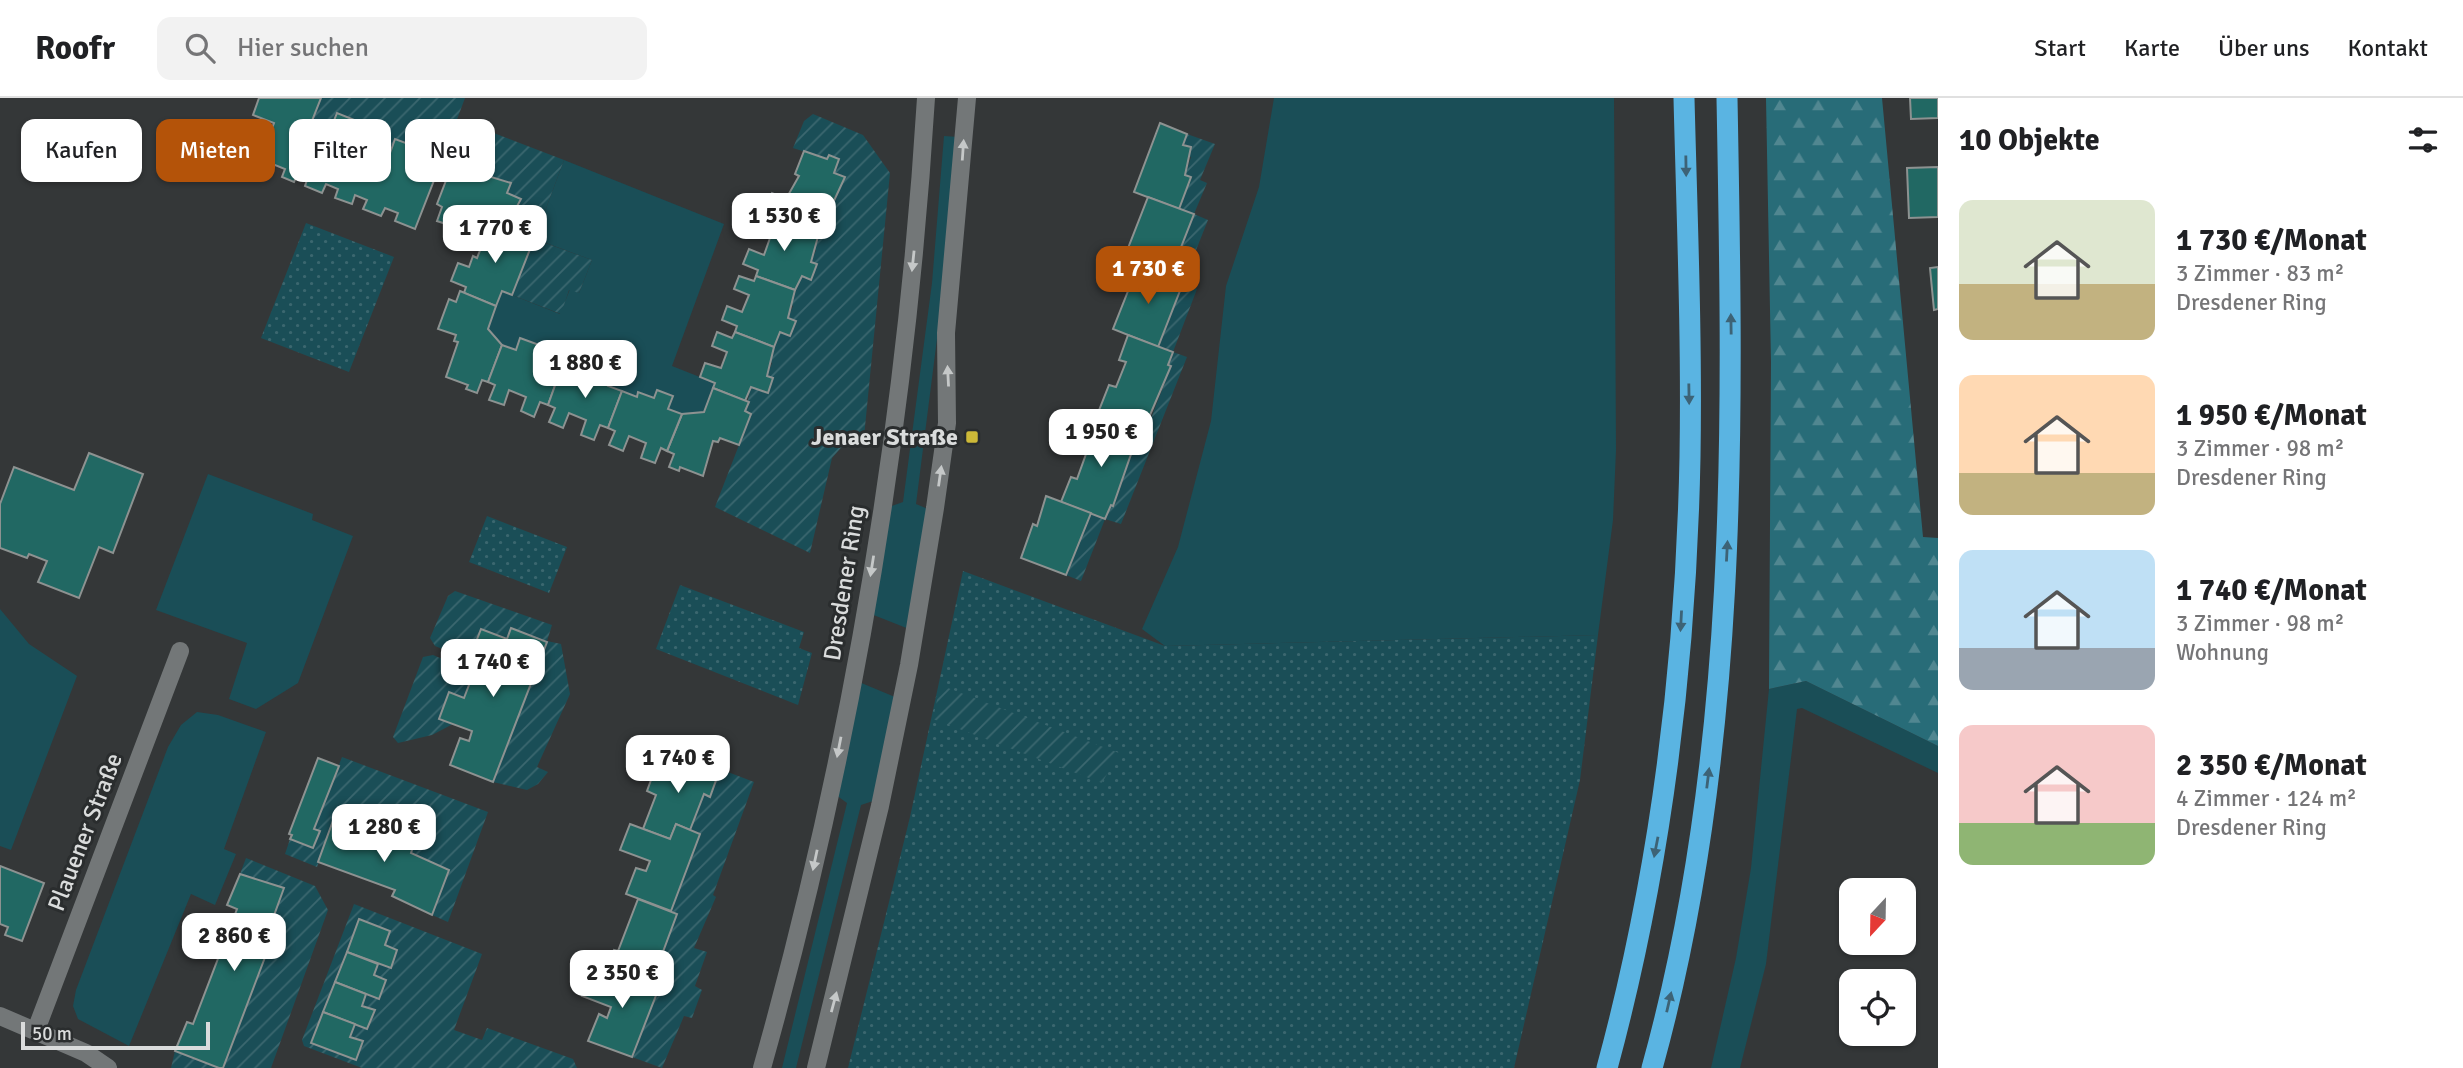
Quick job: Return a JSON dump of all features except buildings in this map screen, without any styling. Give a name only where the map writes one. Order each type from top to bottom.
[{"type":"highway","points":[[1607,1068],[1628,990],[1659,833],[1678,671],[1690,458],[1685,98]]},
{"type":"highway","points":[[1652,1068],[1670,1001],[1700,840],[1721,673],[1732,456],[1727,98]]},
{"type":"street","name":"Dresdener Ring","points":[[762,1068],[813,869],[859,647],[902,362],[920,193],[926,98]]},
{"type":"street","points":[[816,1068],[880,806],[909,665],[935,508],[947,422],[946,333],[967,98]]},
{"type":"street","name":"Plauener Straße","points":[[36,1030],[180,651]]},
{"type":"street","points":[[0,1016],[86,1053],[108,1068]]},
{"type":"shaded area","points":[[321,98],[465,98],[457,119],[405,119],[405,149],[395,140],[391,150],[391,119],[352,119],[338,113],[335,119],[313,119]]},
{"type":"shaded area","points":[[1274,98],[1614,98],[1616,450],[1613,520],[1598,635],[1165,646],[1142,629],[1178,547],[1211,421],[1226,286],[1259,187]]},
{"type":"shaded area","points":[[813,114],[863,135],[890,173],[863,447],[846,442],[832,458],[810,553],[715,507],[751,414],[745,411],[751,387],[768,392],[773,379],[767,376],[772,363],[769,361],[780,332],[795,321],[788,318],[793,306],[790,305],[802,276],[810,280],[811,262],[816,250],[813,248],[845,178],[834,173],[839,159],[829,155],[827,159],[793,148],[804,121]]},
{"type":"shaded area","points":[[495,134],[564,160],[542,219],[517,209],[521,199],[507,193],[510,183],[495,179]]},
{"type":"shaded area","points":[[1187,134],[1215,144],[1200,180],[1207,183],[1194,214],[1208,220],[1183,283],[1197,289],[1173,352],[1158,347],[1183,284],[1169,278],[1179,209],[1191,177],[1185,175],[1191,157],[1188,156],[1191,148],[1183,145]]},
{"type":"shaded area","points":[[944,136],[959,137],[946,268],[916,504],[928,509],[909,629],[871,614],[889,507],[903,502],[932,283]]},
{"type":"shaded area","points":[[564,160],[724,224],[672,366],[715,383],[704,412],[682,414],[668,409],[673,396],[658,390],[654,398],[639,392],[637,397],[608,386],[612,373],[597,368],[594,374],[578,368],[576,374],[548,364],[552,350],[521,338],[516,350],[502,345],[488,329],[502,291],[560,314],[570,289],[579,293],[592,260],[505,228],[514,208],[542,219]]},
{"type":"shaded area","points":[[306,223],[394,257],[349,372],[261,338]]},
{"type":"shaded area","points":[[534,239],[592,260],[579,293],[569,290],[561,314],[512,295]]},
{"type":"shaded area","points":[[1173,352],[1187,357],[1121,524],[1105,519],[1081,581],[1066,575],[1091,513],[1105,518],[1111,505],[1114,506],[1138,434],[1149,423],[1171,367],[1168,365]]},
{"type":"shaded area","points":[[208,474],[313,514],[312,520],[353,536],[298,683],[256,709],[229,699],[247,643],[156,610]]},
{"type":"shaded area","points":[[487,516],[567,547],[549,593],[469,562]]},
{"type":"shaded area","points":[[963,571],[1165,646],[1598,635],[1580,780],[1514,1068],[848,1068],[910,817]]},
{"type":"shaded area","points":[[680,585],[804,632],[799,648],[812,653],[798,705],[656,649]]},
{"type":"shaded area","points":[[455,591],[552,625],[547,641],[561,644],[570,694],[537,767],[548,772],[538,784],[527,790],[493,782],[547,642],[512,628],[507,639],[481,629],[469,660],[435,646],[430,638],[448,596]]},
{"type":"shaded area","points":[[0,609],[29,644],[77,676],[11,850],[0,846]]},
{"type":"shaded area","points":[[433,655],[474,672],[464,698],[449,692],[453,724],[432,735],[398,743],[393,737],[423,657]]},
{"type":"shaded area","points":[[1806,681],[1938,746],[1938,773],[1802,708],[1797,709],[1766,964],[1740,1068],[1711,1068],[1736,958],[1751,868],[1769,689]]},
{"type":"shaded area","points":[[859,682],[895,697],[873,801],[861,805],[796,1068],[782,1068],[847,803],[836,795]]},
{"type":"shaded area","points":[[940,685],[1119,753],[1102,783],[933,719]]},
{"type":"shaded area","points":[[197,712],[218,715],[266,732],[224,849],[236,854],[215,905],[191,894],[129,1046],[78,1019],[73,1006],[76,990],[168,747],[181,725]]},
{"type":"shaded area","points":[[342,757],[488,812],[448,922],[432,915],[449,870],[411,853],[413,847],[335,818],[317,867],[285,854],[290,839],[313,848],[319,831],[314,829]]},
{"type":"shaded area","points":[[720,769],[754,782],[713,895],[716,897],[694,948],[707,952],[695,986],[702,990],[692,1018],[684,1016],[662,1068],[632,1057],[662,980],[654,976],[677,914],[671,911],[700,835],[690,830],[704,794],[710,796]]},
{"type":"shaded area","points":[[246,858],[315,886],[328,910],[271,1068],[223,1068],[278,923],[272,921],[284,888],[240,874]]},
{"type":"shaded area","points":[[354,904],[482,954],[454,1030],[482,1040],[487,1028],[573,1059],[577,1068],[362,1068],[304,1046],[302,1040]],"holes":[[[359,919],[390,931],[385,945],[397,951],[391,968],[378,964],[362,1006],[375,1011],[368,1029],[355,1024],[350,1037],[363,1042],[356,1059],[311,1042]]]},
{"type":"shaded area","points":[[175,1051],[219,1068],[171,1068]]},
{"type":"green space","points":[[1766,98],[1882,98],[1923,537],[1938,538],[1938,746],[1806,681],[1769,689],[1771,362]]},
{"type":"place","name":"Jenaer Straße","points":[[972,437]]}]
